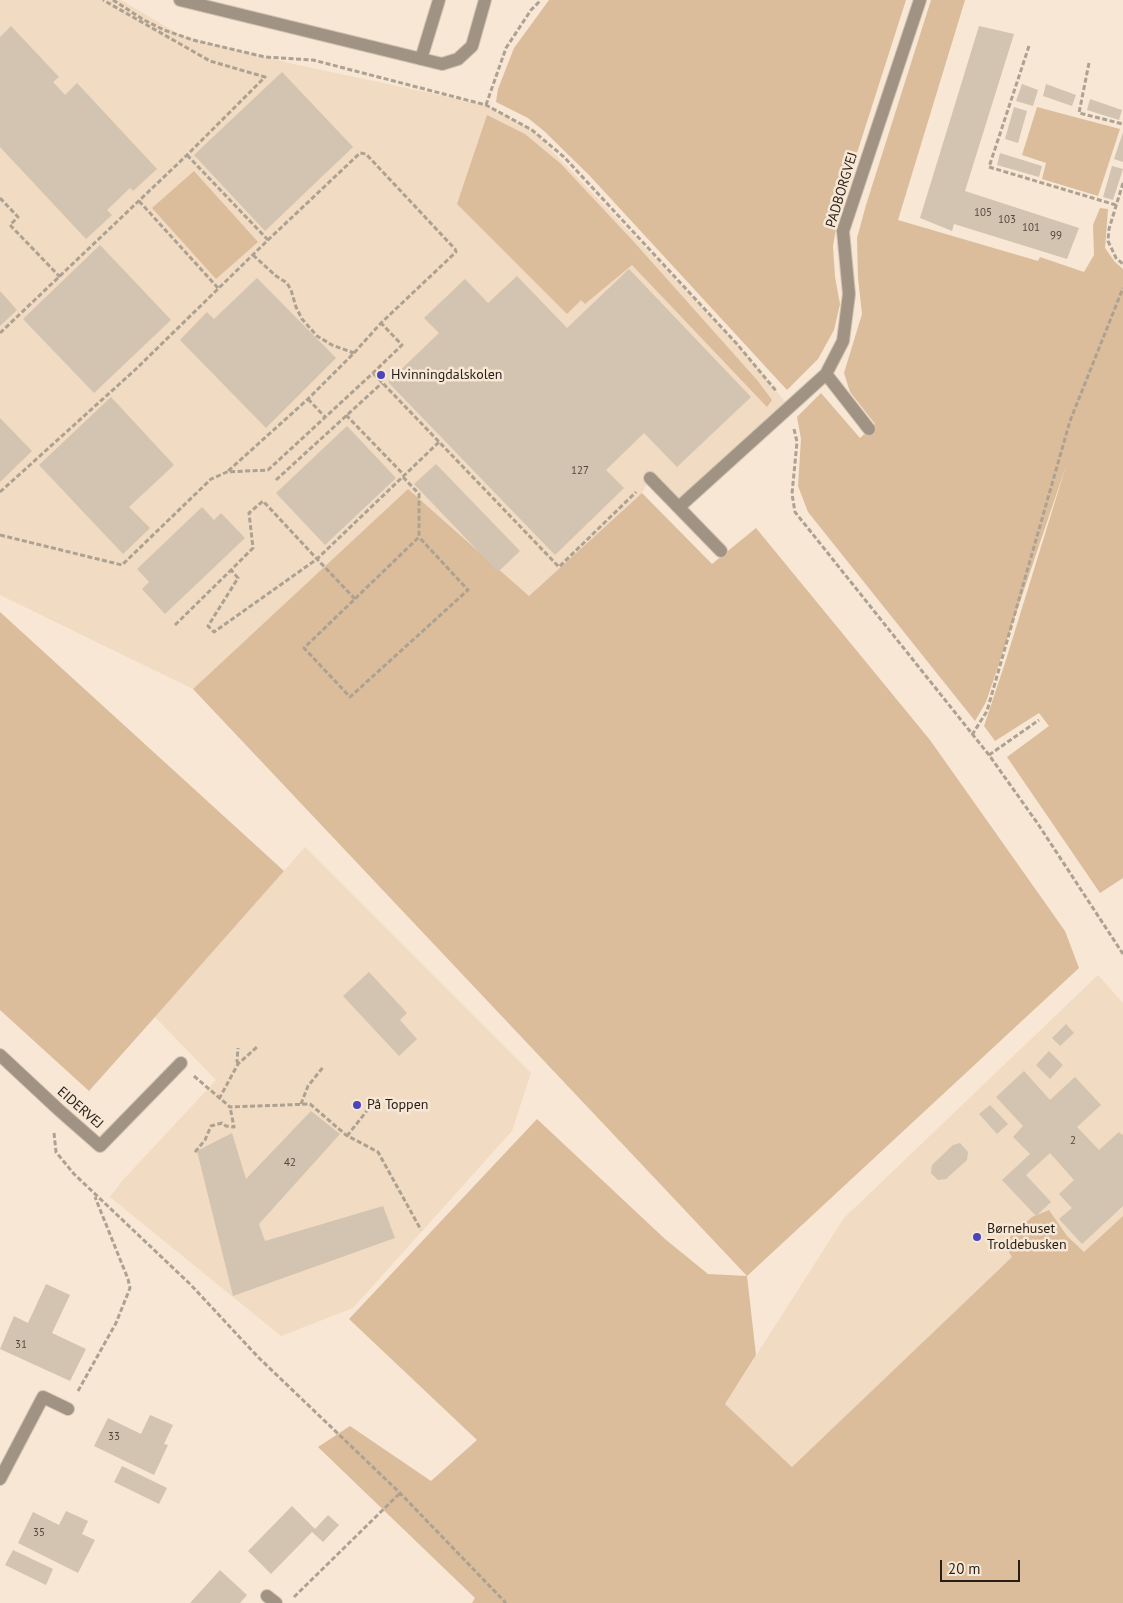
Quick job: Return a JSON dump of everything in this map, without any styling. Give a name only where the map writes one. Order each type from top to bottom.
[{"type":"street","points":[[180,0],[442,64],[458,59],[472,46],[485,0]]},
{"type":"street","points":[[421,59],[439,0]]},
{"type":"street","name":"PADBORGVEJ","points":[[679,507],[826,374],[843,341],[849,294],[843,232],[920,0]]},
{"type":"street","points":[[826,374],[869,429]]},
{"type":"street","points":[[650,478],[721,551]]},
{"type":"street","name":"EIDERVEJ","points":[[0,1055],[100,1146],[181,1063]]},
{"type":"street","points":[[0,1479],[43,1397],[68,1409]]},
{"type":"path","points":[[0,334],[187,155],[265,77],[210,61],[103,0]]},
{"type":"path","points":[[113,0],[144,20],[164,30],[193,40],[265,57],[313,60],[486,105],[532,130],[564,157],[737,344],[789,406],[797,442],[792,494],[795,512],[989,755],[1038,824],[1123,954]]},
{"type":"path","points":[[486,105],[506,48],[531,10],[541,0]]},
{"type":"path","points":[[1029,46],[989,167],[1116,204]]},
{"type":"path","points":[[1089,63],[1079,113],[1123,124]]},
{"type":"path","points":[[0,492],[136,369],[360,153],[366,154],[455,249],[456,252],[381,323],[308,399],[227,472],[211,479],[122,565],[0,535]]},
{"type":"path","points":[[187,155],[268,240]]},
{"type":"path","points":[[1123,183],[1108,229],[1108,241],[1116,258],[1123,264]]},
{"type":"path","points":[[0,198],[18,217],[10,225],[60,277]]},
{"type":"path","points":[[139,201],[218,288]]},
{"type":"path","points":[[253,255],[276,276],[287,283],[302,319],[317,336],[332,345],[354,353]]},
{"type":"path","points":[[972,735],[987,711],[1070,421],[1123,288]]},
{"type":"path","points":[[227,472],[268,470],[402,345],[381,323]]},
{"type":"path","points":[[373,373],[559,567],[650,478]]},
{"type":"path","points":[[276,480],[382,383]]},
{"type":"path","points":[[308,399],[325,417]]},
{"type":"path","points":[[346,415],[419,494],[418,538],[304,648],[350,697],[468,590],[418,538]]},
{"type":"path","points":[[231,570],[238,578],[208,626],[214,632],[317,559],[439,442]]},
{"type":"path","points":[[175,625],[253,548],[249,513],[263,501],[355,599]]},
{"type":"path","points":[[989,755],[1039,720]]},
{"type":"path","points":[[219,1098],[238,1064],[257,1047]]},
{"type":"path","points":[[238,1048],[238,1064]]},
{"type":"path","points":[[181,1063],[230,1107],[234,1127],[226,1126],[222,1123],[211,1126],[205,1140],[195,1152]]},
{"type":"path","points":[[302,1104],[308,1086],[324,1066]]},
{"type":"path","points":[[230,1107],[310,1104],[347,1136],[378,1152],[422,1230]]},
{"type":"path","points":[[347,1136],[369,1108]]},
{"type":"path","points":[[59,1110],[54,1133],[56,1152],[74,1174],[190,1284],[260,1358],[400,1493],[506,1603]]},
{"type":"path","points":[[68,1409],[116,1323],[130,1288],[94,1195]]},
{"type":"path","points":[[288,1603],[400,1493]]},
{"type":"shaded area","name":"Hvinningdalskolen","points":[[0,0],[121,0],[182,36],[289,63],[486,105],[532,130],[737,344],[789,406],[679,507],[650,478],[642,493],[529,596],[408,489],[193,689],[0,595]]},
{"type":"shaded area","points":[[549,0],[906,0],[840,206],[833,246],[835,277],[840,304],[834,330],[818,359],[787,390],[589,175],[528,118],[496,102],[498,89],[514,48]]},
{"type":"shaded area","points":[[931,0],[965,0],[898,220],[1038,261],[1040,257],[1084,272],[1094,255],[1093,225],[1100,208],[1108,209],[1105,248],[1115,262],[1123,269],[1123,878],[1100,893],[1007,757],[1049,726],[1039,713],[995,741],[984,726],[1066,466],[986,702],[975,721],[808,512],[798,486],[801,439],[797,417],[821,393],[860,438],[875,424],[850,392],[844,373],[862,314],[858,278],[857,238]]},
{"type":"shaded area","points":[[1037,107],[1120,129],[1098,196],[1042,179],[1046,163],[1022,155]]},
{"type":"shaded area","points":[[487,115],[525,134],[561,164],[634,242],[757,380],[772,400],[767,407],[632,265],[585,304],[581,300],[567,314],[457,204]]},
{"type":"shaded area","points":[[194,171],[258,242],[216,279],[152,208]]},
{"type":"shaded area","points":[[408,489],[529,596],[642,493],[712,564],[756,528],[930,740],[1065,931],[1079,968],[747,1276],[193,689]]},
{"type":"shaded area","points":[[0,612],[284,871],[89,1091],[0,1010]]},
{"type":"shaded area","name":"På Toppen","points":[[305,847],[531,1073],[512,1131],[353,1308],[281,1336],[110,1197],[123,1180],[216,1080],[155,1017]]},
{"type":"shaded area","name":"Børnehuset Troldebusken","points":[[1098,975],[1123,1003],[1123,1257],[1012,1257],[792,1467],[725,1404],[844,1218]]},
{"type":"shaded area","points":[[537,1119],[665,1239],[708,1274],[747,1276],[756,1355],[725,1404],[792,1467],[1012,1257],[1003,1243],[1032,1217],[1049,1210],[1067,1236],[1084,1252],[1123,1216],[1123,1603],[472,1603],[475,1598],[318,1447],[350,1426],[431,1481],[477,1440],[349,1319]]},
{"type":"building","points":[[11,26],[59,77],[53,82],[65,95],[77,83],[157,169],[133,191],[130,188],[107,210],[112,215],[86,239],[0,147],[0,37]]},
{"type":"building","points":[[979,26],[1014,34],[965,191],[1079,228],[1067,259],[954,224],[952,231],[920,218]]},
{"type":"building","points":[[282,72],[353,147],[265,231],[194,155]]},
{"type":"building","points":[[1022,84],[1038,90],[1033,106],[1016,101]]},
{"type":"building","points":[[1046,84],[1076,95],[1072,106],[1043,96]]},
{"type":"building","points":[[1090,99],[1122,110],[1119,120],[1087,110]]},
{"type":"building","points":[[1014,107],[1027,111],[1018,143],[1005,139]]},
{"type":"building","points":[[1123,132],[1123,162],[1114,159]]},
{"type":"building","points":[[1000,153],[1042,166],[1039,177],[997,165]]},
{"type":"building","points":[[1112,166],[1123,169],[1113,200],[1103,197]]},
{"type":"building","points":[[100,245],[171,320],[94,393],[23,319]]},
{"type":"building","points":[[629,269],[751,397],[677,467],[644,433],[606,470],[624,488],[555,555],[388,382],[439,333],[424,318],[465,279],[488,303],[517,276],[567,328]]},
{"type":"building","points":[[257,278],[336,358],[266,428],[180,340],[207,312],[214,319]]},
{"type":"building","points":[[0,291],[17,310],[0,326]]},
{"type":"building","points":[[111,397],[174,465],[129,507],[150,528],[123,554],[39,465]]},
{"type":"building","points":[[0,418],[32,451],[0,482]]},
{"type":"building","points":[[347,426],[396,478],[325,545],[276,493]]},
{"type":"building","points":[[436,464],[520,551],[498,572],[414,484]]},
{"type":"building","points":[[202,507],[214,520],[221,513],[245,538],[165,614],[142,589],[149,582],[137,569]]},
{"type":"building","points":[[369,972],[407,1013],[400,1020],[417,1039],[399,1056],[343,996]]},
{"type":"building","points":[[1066,1024],[1074,1033],[1060,1046],[1052,1038]]},
{"type":"building","points":[[1049,1051],[1063,1065],[1050,1079],[1036,1065]]},
{"type":"building","points":[[1024,1071],[1050,1100],[1075,1077],[1101,1105],[1077,1127],[1099,1150],[1119,1132],[1123,1134],[1123,1206],[1082,1244],[1059,1219],[1072,1208],[1059,1194],[1074,1180],[1050,1153],[1026,1175],[1051,1202],[1036,1216],[1002,1180],[1030,1154],[1013,1137],[1023,1126],[996,1097]]},
{"type":"building","points":[[990,1105],[1008,1124],[997,1134],[979,1114]]},
{"type":"building","points":[[311,1111],[340,1134],[259,1224],[265,1241],[383,1206],[395,1238],[233,1296],[197,1151],[232,1133],[246,1179]]},
{"type":"building","points":[[960,1143],[968,1152],[967,1160],[946,1179],[938,1180],[931,1173],[932,1165],[953,1145]]},
{"type":"building","points":[[46,1284],[70,1295],[52,1333],[86,1349],[70,1381],[0,1349],[14,1316],[28,1323]]},
{"type":"building","points":[[150,1415],[173,1425],[164,1444],[168,1445],[154,1475],[94,1446],[108,1418],[141,1434]]},
{"type":"building","points":[[122,1466],[167,1488],[159,1504],[114,1482]]},
{"type":"building","points":[[292,1506],[315,1529],[328,1515],[339,1525],[323,1542],[312,1532],[271,1574],[248,1551]]},
{"type":"building","points":[[66,1511],[88,1521],[82,1534],[95,1540],[78,1573],[18,1543],[33,1512],[59,1525]]},
{"type":"building","points":[[13,1550],[53,1569],[46,1585],[5,1565]]},
{"type":"building","points":[[220,1570],[247,1595],[240,1603],[190,1603]]},
{"type":"place","name":"Hvinningdalskolen","points":[[381,375]]},
{"type":"place","name":"På Toppen","points":[[357,1105]]},
{"type":"place","name":"Børnehuset Troldebusken","points":[[977,1237]]}]
